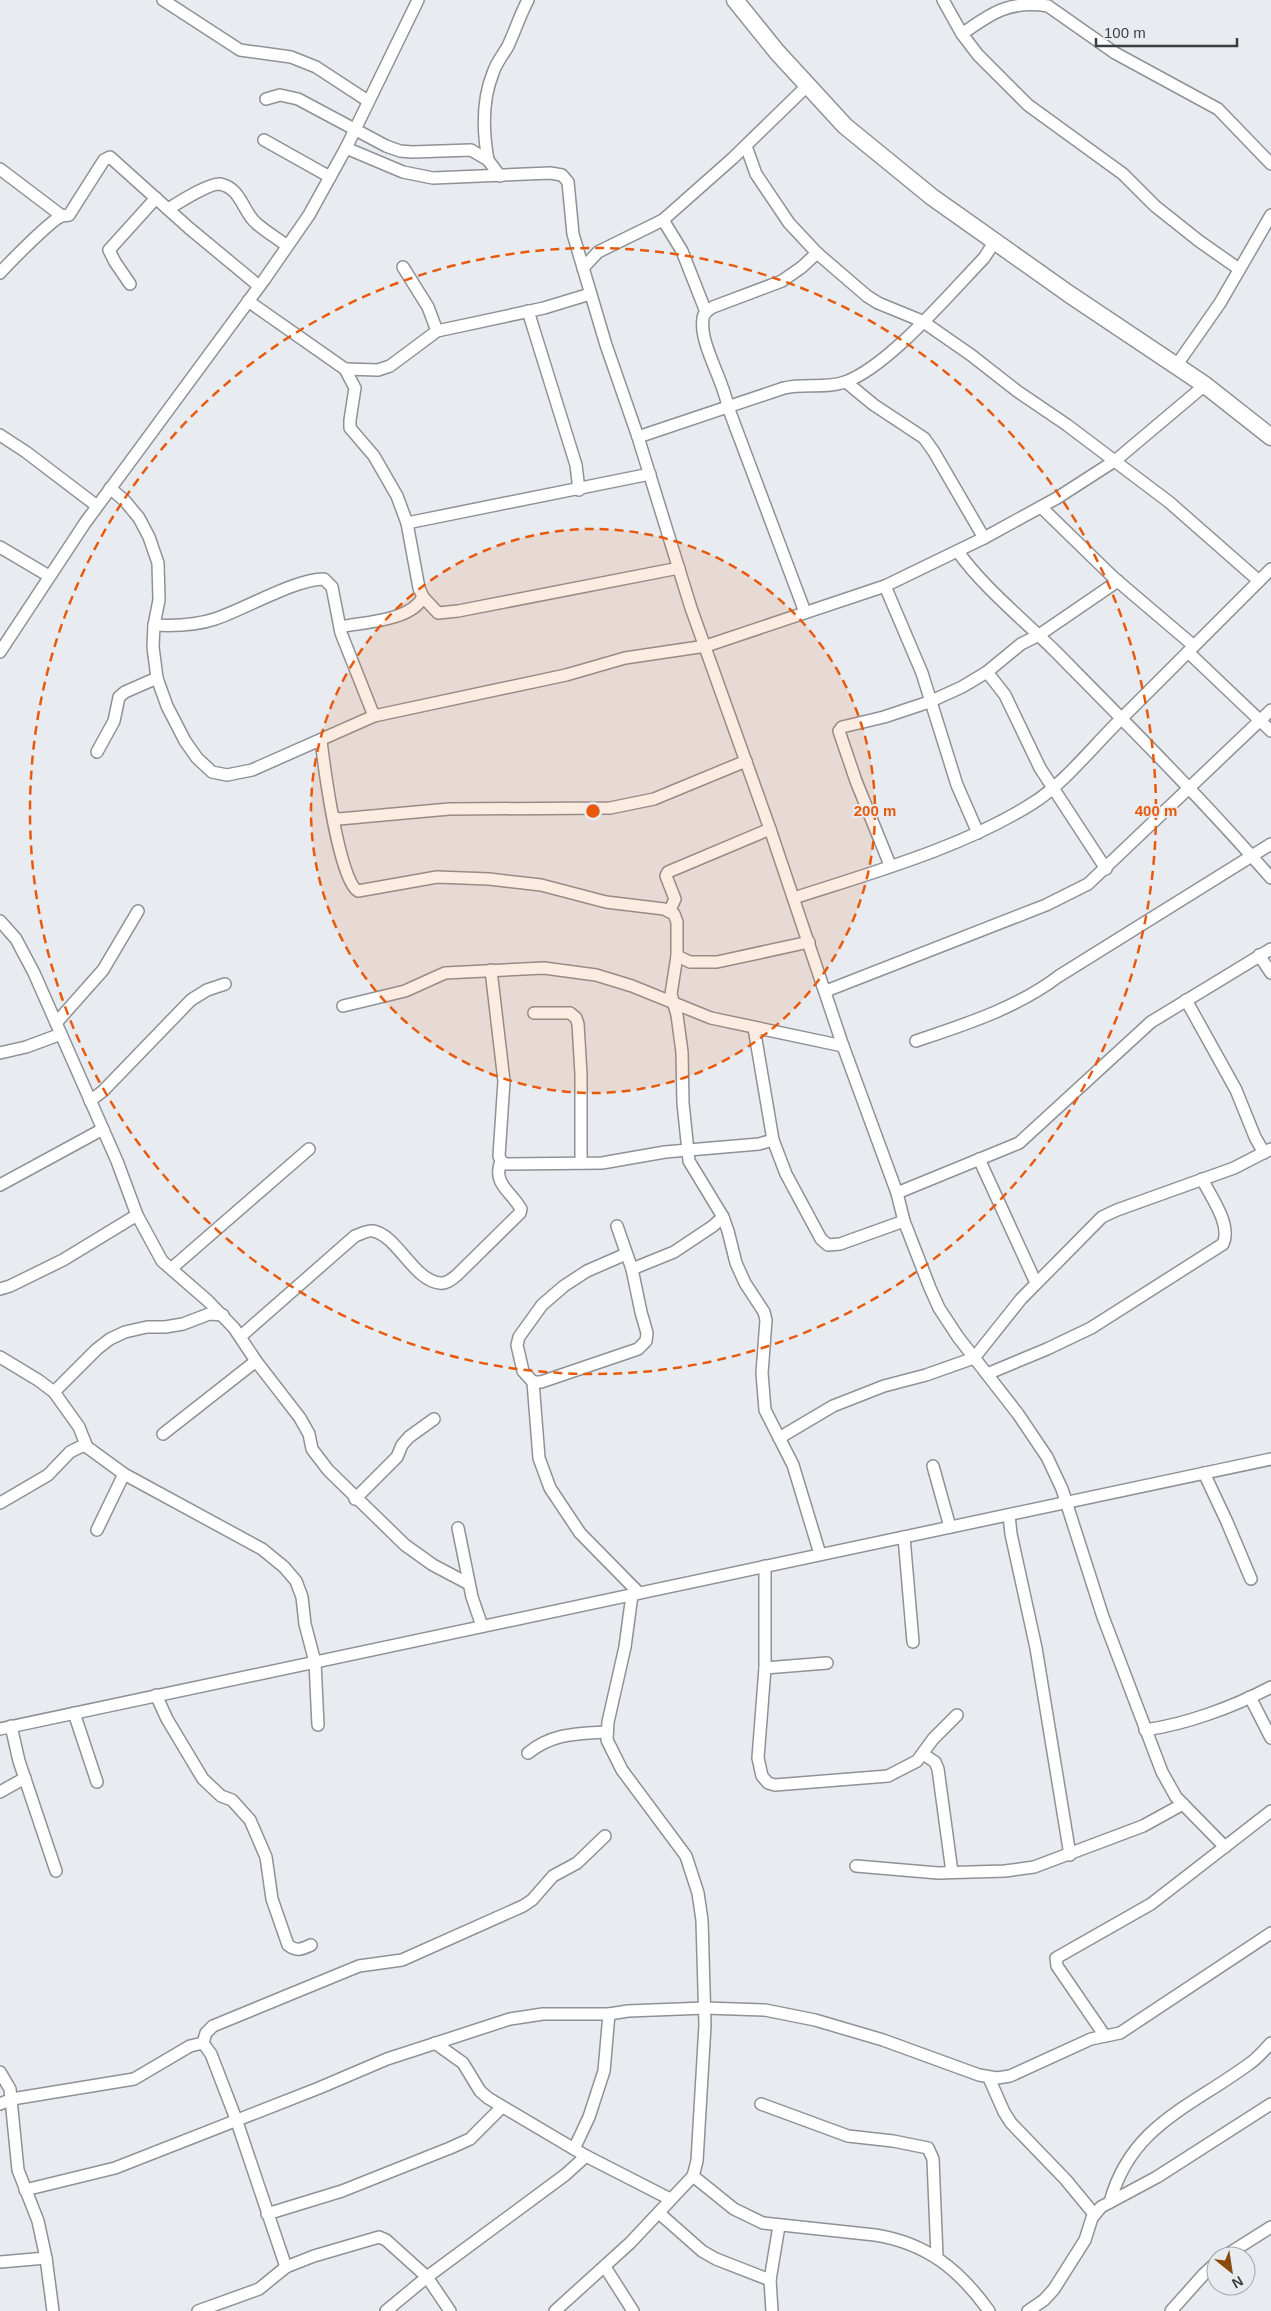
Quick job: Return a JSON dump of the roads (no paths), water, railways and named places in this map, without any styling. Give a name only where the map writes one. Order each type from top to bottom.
[{"type":"street","points":[[163,0],[240,50],[291,57],[316,68],[368,101]]},
{"type":"street","points":[[0,652],[97,506],[309,215],[346,148],[418,0]]},
{"type":"street","points":[[488,160],[484,136],[488,86],[493,71],[508,45],[520,14],[528,0]]},
{"type":"street","points":[[734,0],[807,86],[845,126],[932,197],[1069,294],[1205,385],[1271,437]]},
{"type":"street","points":[[943,0],[962,34],[978,55],[1028,105],[1123,174],[1155,206],[1199,242],[1239,269]]},
{"type":"street","points":[[962,34],[995,5],[1035,4],[1048,6],[1115,53],[1218,109],[1271,164]]},
{"type":"street","points":[[583,268],[598,252],[663,220],[746,146],[807,86]]},
{"type":"street","points":[[266,99],[280,95],[298,99],[386,146],[400,151],[472,150],[488,160],[500,176]]},
{"type":"street","points":[[472,150],[484,136]]},
{"type":"street","points":[[264,140],[330,177]]},
{"type":"street","points":[[746,146],[756,174],[789,223],[817,253],[867,296],[878,303],[922,321],[971,355],[1017,391],[1116,460],[1266,577],[1191,649],[1054,789],[1034,803],[978,832],[794,898]]},
{"type":"street","points":[[346,148],[415,176],[460,178],[550,174],[562,176],[568,182],[573,234],[606,346],[650,474],[691,608],[706,646],[844,1046],[897,1193],[904,1222],[939,1308],[974,1358],[1018,1414],[1047,1457],[1067,1502],[1104,1617],[1145,1730],[1168,1785],[1183,1804],[1225,1847]]},
{"type":"street","points":[[0,273],[20,251],[62,216],[69,215],[104,160],[110,157],[259,286]]},
{"type":"street","points":[[733,158],[756,174]]},
{"type":"street","points":[[0,169],[62,216]]},
{"type":"street","points":[[168,209],[212,186],[220,184],[232,190],[240,198],[255,222],[287,246]]},
{"type":"street","points":[[130,284],[109,250],[156,198]]},
{"type":"street","points":[[1176,366],[1220,302],[1271,215]]},
{"type":"street","points":[[663,220],[682,251],[706,312]]},
{"type":"street","points":[[638,438],[798,385],[833,385],[846,382],[889,353],[984,258],[995,241]]},
{"type":"street","points":[[578,251],[598,252]]},
{"type":"street","points":[[805,612],[728,407],[726,394],[704,334],[702,318],[706,312],[782,281],[802,267],[817,253]]},
{"type":"street","points":[[403,267],[428,307],[437,331]]},
{"type":"street","points":[[345,369],[378,370],[390,366],[437,331],[528,311],[590,294]]},
{"type":"street","points":[[248,301],[345,369],[354,383],[355,396],[350,428],[374,456],[397,496],[407,524],[419,588],[432,609],[438,613],[679,568]]},
{"type":"street","points":[[528,311],[576,465],[579,490]]},
{"type":"street","points":[[354,383],[364,371]]},
{"type":"street","points":[[846,382],[874,405],[924,438],[984,538]]},
{"type":"street","points":[[110,488],[130,506],[150,537],[158,563],[159,584],[153,647],[157,678],[167,706],[185,741],[197,758],[212,772],[227,775],[252,770],[374,716],[566,675],[625,658],[706,646],[885,586],[958,552],[1041,507],[1116,460],[1205,385]]},
{"type":"street","points":[[0,435],[26,452],[97,506]]},
{"type":"street","points":[[407,524],[650,474]]},
{"type":"street","points":[[1041,507],[1191,649],[1271,731]]},
{"type":"street","points":[[0,547],[49,576]]},
{"type":"street","points":[[958,552],[979,580],[1039,635],[1122,718],[1271,878]]},
{"type":"street","points":[[154,625],[168,626],[213,620],[278,592],[319,579],[327,581],[332,587],[340,627],[374,716]]},
{"type":"street","points":[[890,865],[856,781],[839,730],[842,727],[884,717],[930,702],[962,687],[987,672],[1021,644],[1039,635],[1118,581]]},
{"type":"street","points":[[885,586],[922,673],[960,793],[978,832]]},
{"type":"street","points":[[340,627],[402,615],[414,608],[423,597]]},
{"type":"street","points":[[987,672],[1005,695],[1040,768],[1106,868]]},
{"type":"street","points":[[97,752],[114,721],[119,697],[125,692],[157,678]]},
{"type":"street","points":[[826,992],[1069,895],[1088,884],[1271,710]]},
{"type":"street","points":[[321,741],[336,835],[352,884],[358,891],[437,877],[489,879],[541,885],[606,902],[670,910]]},
{"type":"street","points":[[334,816],[340,819],[365,815],[449,809],[610,808],[654,799],[746,761]]},
{"type":"street","points":[[670,910],[674,899],[666,876],[668,872],[770,829]]},
{"type":"street","points":[[916,1041],[964,1025],[1038,992],[1059,976],[1155,915],[1271,844]]},
{"type":"street","points":[[670,910],[677,922],[677,956],[671,994],[672,1003],[677,1015],[682,1052],[687,1150],[695,1173],[723,1217],[736,1263],[745,1283],[764,1312],[766,1320],[762,1372],[764,1410],[793,1464],[820,1554]]},
{"type":"street","points":[[0,1053],[26,1047],[58,1028],[103,970],[138,911]]},
{"type":"street","points":[[0,921],[23,951],[103,1130],[137,1215],[155,1252],[162,1261],[223,1315],[241,1336],[256,1361],[300,1418],[309,1434],[312,1449],[328,1470],[355,1499],[406,1545],[433,1565],[469,1584]]},
{"type":"street","points":[[677,956],[690,962],[717,962],[809,942]]},
{"type":"street","points":[[897,1193],[1019,1143],[1151,1022],[1271,949]]},
{"type":"street","points":[[1259,955],[1271,973]]},
{"type":"street","points":[[343,1006],[405,991],[445,973],[544,968],[579,972],[632,986],[711,1018],[844,1046]]},
{"type":"street","points":[[241,1336],[355,1236],[368,1231],[376,1231],[386,1238],[428,1278],[440,1284],[458,1275],[520,1214],[521,1209],[518,1203],[499,1178],[498,1173],[501,1161],[499,1156],[504,1082],[491,970]]},
{"type":"street","points":[[90,1101],[103,1091],[191,1000],[207,990],[225,984]]},
{"type":"street","points":[[779,1438],[841,1403],[884,1386],[926,1375],[974,1358],[1021,1299],[1102,1218],[1117,1210],[1234,1168],[1268,1151],[1255,1137],[1236,1090],[1186,1000]]},
{"type":"street","points":[[534,1013],[570,1013],[576,1018],[578,1024],[581,1074],[581,1163]]},
{"type":"street","points":[[754,1028],[773,1140],[786,1174],[821,1239],[828,1245],[840,1244],[904,1222]]},
{"type":"street","points":[[0,1185],[103,1130]]},
{"type":"street","points":[[501,1161],[506,1164],[602,1163],[687,1150],[759,1144],[773,1140]]},
{"type":"street","points":[[172,1268],[310,1149]]},
{"type":"street","points":[[979,1159],[1036,1283]]},
{"type":"street","points":[[986,1374],[1047,1350],[1091,1328],[1223,1244],[1227,1236],[1225,1227],[1202,1179]]},
{"type":"street","points":[[0,1289],[63,1260],[137,1215]]},
{"type":"street","points":[[632,1269],[674,1252],[700,1236],[723,1217]]},
{"type":"street","points":[[533,1382],[541,1382],[638,1349],[646,1341],[648,1334],[642,1318],[632,1269],[617,1226]]},
{"type":"street","points":[[626,1254],[587,1271],[564,1286],[542,1305],[518,1337],[517,1344],[523,1371],[533,1382],[539,1458],[550,1488],[580,1533],[636,1594]]},
{"type":"street","points":[[54,1392],[97,1349],[118,1336],[147,1327],[183,1324],[209,1314],[223,1315]]},
{"type":"street","points":[[0,1357],[54,1392],[79,1427],[87,1447]]},
{"type":"street","points":[[163,1434],[256,1361]]},
{"type":"street","points":[[355,1499],[393,1462],[408,1437],[434,1419]]},
{"type":"street","points":[[0,1503],[48,1475],[75,1448],[82,1446],[87,1447],[124,1474],[262,1549],[284,1567],[296,1581],[302,1597],[305,1624],[315,1662],[318,1724]]},
{"type":"street","points":[[56,1871],[6,1727],[1271,1459]]},
{"type":"street","points":[[933,1466],[950,1527]]},
{"type":"street","points":[[1204,1473],[1251,1579]]},
{"type":"street","points":[[98,1530],[124,1474]]},
{"type":"street","points":[[1009,1515],[1011,1534],[1036,1648],[1070,1855]]},
{"type":"street","points":[[458,1528],[469,1584],[482,1626]]},
{"type":"street","points":[[904,1537],[913,1642]]},
{"type":"street","points":[[765,1566],[765,1668],[758,1758],[762,1776],[768,1783],[775,1785],[888,1776],[916,1761],[956,1715]]},
{"type":"street","points":[[555,2311],[604,2267],[693,2176],[698,2143],[705,2008],[702,1920],[698,1893],[691,1868],[678,1845],[622,1770],[610,1747],[606,1732],[636,1594]]},
{"type":"street","points":[[765,1668],[827,1663]]},
{"type":"street","points":[[1145,1730],[1182,1721],[1250,1697],[1271,1687]]},
{"type":"street","points":[[156,1695],[167,1719],[203,1779],[222,1796],[232,1800],[250,1820],[266,1857],[272,1899],[288,1945],[294,1949],[302,1950],[312,1945]]},
{"type":"street","points":[[1250,1697],[1271,1738]]},
{"type":"street","points":[[74,1713],[96,1782]]},
{"type":"street","points":[[528,1753],[550,1739],[562,1735],[606,1732]]},
{"type":"street","points":[[923,1754],[935,1762],[938,1769],[952,1872]]},
{"type":"street","points":[[0,1792],[25,1778]]},
{"type":"street","points":[[856,1866],[952,1872],[1025,1869],[1043,1865],[1143,1826],[1183,1804]]},
{"type":"street","points":[[1105,2036],[1056,1966],[1056,1958],[1151,1904],[1271,1811]]},
{"type":"street","points":[[203,2043],[206,2033],[213,2026],[359,1966],[402,1960],[523,1906],[532,1900],[553,1876],[577,1863],[606,1836]]},
{"type":"street","points":[[24,2190],[115,2168],[387,2059],[525,2016],[543,2014],[609,2014],[628,2011],[705,2008],[765,2010],[815,2020],[883,2040],[989,2078],[1010,2076],[1091,2038],[1120,2033],[1271,1933]]},
{"type":"street","points":[[574,2149],[589,2117],[604,2071],[609,2014]]},
{"type":"street","points":[[0,2104],[12,2099],[134,2080],[190,2046],[203,2043]]},
{"type":"street","points":[[203,2043],[211,2054],[236,2119],[286,2267]]},
{"type":"street","points":[[436,2043],[462,2063],[480,2091],[502,2107],[586,2156],[670,2199]]},
{"type":"street","points":[[1110,2202],[1119,2174],[1146,2138],[1171,2115],[1250,2064],[1271,2043]]},
{"type":"street","points":[[0,2072],[10,2089],[18,2170],[24,2190],[38,2221],[46,2258],[53,2311]]},
{"type":"street","points":[[989,2078],[1004,2112],[1094,2214]]},
{"type":"street","points":[[762,2104],[843,2134],[907,2143],[928,2148],[933,2159],[938,2257]]},
{"type":"street","points":[[1028,2311],[1050,2295],[1072,2263],[1085,2240],[1094,2214],[1110,2202],[1157,2178],[1271,2104]]},
{"type":"street","points":[[267,2214],[342,2190],[470,2139],[502,2107]]},
{"type":"street","points":[[386,2311],[426,2277],[565,2175],[586,2156]]},
{"type":"street","points":[[693,2176],[748,2218],[779,2226],[892,2237],[920,2247],[938,2257],[979,2297],[989,2311]]},
{"type":"street","points":[[658,2213],[702,2251],[716,2259],[770,2280]]},
{"type":"street","points":[[772,2311],[770,2280],[779,2226]]},
{"type":"street","points":[[1241,2246],[1271,2227]]},
{"type":"street","points":[[198,2311],[259,2289],[286,2267],[314,2256],[379,2237],[386,2240],[426,2277],[450,2311]]},
{"type":"street","points":[[0,2262],[46,2258]]},
{"type":"street","points":[[604,2267],[633,2311]]},
{"type":"street","points":[[1171,2311],[1206,2272]]}]
